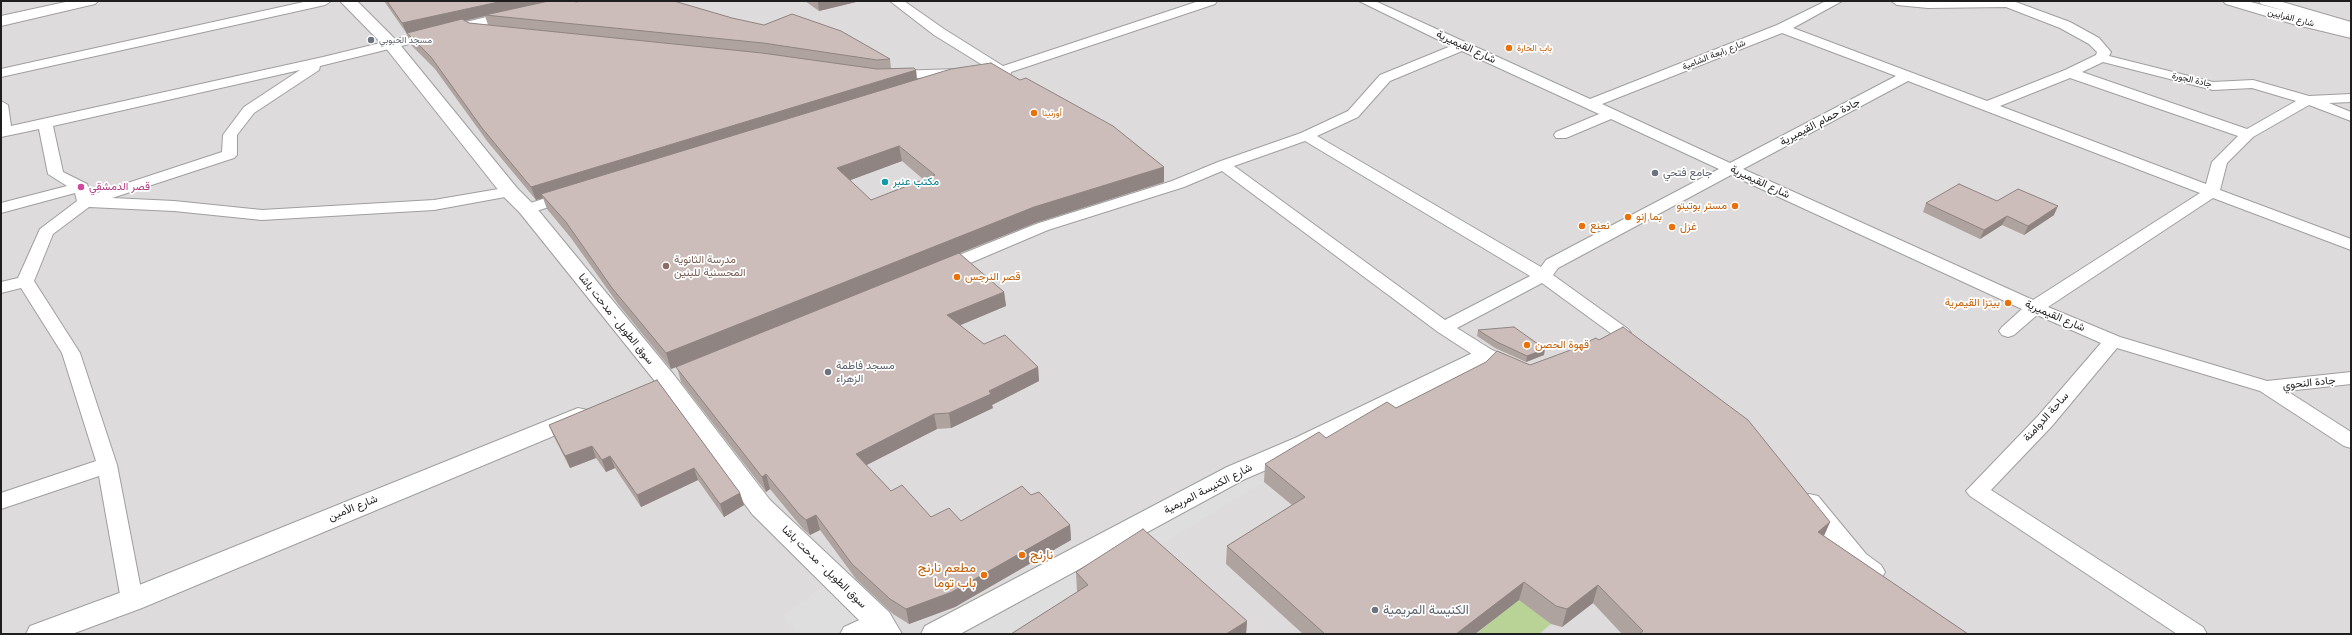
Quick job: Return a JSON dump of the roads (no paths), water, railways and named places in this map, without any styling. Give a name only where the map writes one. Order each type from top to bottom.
[{"type":"street","points":[[1,21],[90,1]]},
{"type":"street","points":[[1,73],[325,1]]},
{"type":"street","name":"سوق الطويل - مدحت باشا","points":[[348,1],[391,44],[510,192],[527,209],[761,507],[884,627]]},
{"type":"street","points":[[896,1],[938,32],[945,34],[1015,79]]},
{"type":"street","points":[[916,88],[950,78],[1001,71],[1211,1]]},
{"type":"street","name":"شارع القيميرية","points":[[1365,1],[1733,170],[2113,341]]},
{"type":"street","name":"شارع رابعة الشامية","points":[[1590,104],[1782,28],[1836,1]]},
{"type":"street","points":[[1897,1],[1928,4],[2009,2],[2065,25],[2094,41],[2104,52],[2101,58],[2070,73],[1988,106]]},
{"type":"street","name":"شارع الفرايين","points":[[2231,1],[2299,21],[2351,33]]},
{"type":"street","points":[[2265,1],[2351,26]]},
{"type":"street","points":[[1,105],[3,133],[323,61],[456,27],[526,12]]},
{"type":"street","points":[[456,27],[503,32]]},
{"type":"street","points":[[1782,28],[2351,245]]},
{"type":"street","points":[[924,275],[1042,227],[1172,179],[1223,165],[1306,136],[1353,114],[1385,78],[1462,46]]},
{"type":"street","name":"جادة الجورة","points":[[2101,58],[2213,86],[2253,84],[2308,100],[2351,117]]},
{"type":"street","points":[[1,208],[83,194],[230,155],[230,135],[249,110],[323,61]]},
{"type":"street","points":[[879,76],[1001,71]]},
{"type":"street","points":[[2070,73],[2248,134]]},
{"type":"street","name":"جادة حمام القيميرية","points":[[1444,328],[1543,276],[1552,264],[1733,170],[1908,75]]},
{"type":"street","points":[[2008,331],[2035,307],[2212,192],[2220,162],[2248,134],[2308,100],[2351,98]]},
{"type":"street","points":[[1561,136],[1611,114]]},
{"type":"street","points":[[45,123],[56,174],[83,194],[174,206],[262,215],[434,205],[510,192]]},
{"type":"street","points":[[1306,136],[1543,276],[1622,340]]},
{"type":"street","points":[[1223,165],[1444,328],[1485,354],[1526,373],[1540,367]]},
{"type":"street","points":[[527,209],[580,193]]},
{"type":"street","points":[[25,281],[46,232],[83,194]]},
{"type":"street","points":[[1,288],[25,281]]},
{"type":"street","points":[[25,281],[71,353],[106,465],[132,600]]},
{"type":"street","points":[[2113,341],[2268,387],[2351,441]]},
{"type":"street","name":"ساحة الدوامنة","points":[[2113,341],[2044,421],[1977,491],[2195,634]]},
{"type":"street","name":"شارع الكنيسة المريمية","points":[[935,634],[1236,472],[1304,444],[1485,354]]},
{"type":"street","name":"جادة النحوي","points":[[2268,387],[2351,378]]},
{"type":"street","name":"شارع الأمين","points":[[40,634],[132,600],[600,407]]},
{"type":"street","points":[[1,501],[106,465]]},
{"type":"street","points":[[1796,486],[1856,561],[1892,588]]},
{"type":"street","points":[[852,634],[884,627]]},
{"type":"place","name":"مسجد الحبوبي","points":[[371,40]]},
{"type":"place","name":"باب الحارة","points":[[1509,48]]},
{"type":"place","name":"أورنينا","points":[[1034,113]]},
{"type":"place","name":"جامع فتحي","points":[[1655,173]]},
{"type":"place","name":"مكتب عنبر","points":[[885,182]]},
{"type":"place","name":"قصر الدمشقي","points":[[81,187]]},
{"type":"place","name":"مستر بوتيتو","points":[[1735,206]]},
{"type":"place","name":"بما إنو","points":[[1628,217]]},
{"type":"place","name":"نعنع","points":[[1582,226]]},
{"type":"place","name":"غزل","points":[[1672,227]]},
{"type":"place","name":"مدرسة الثانوية المحسنية للبنين","points":[[666,266]]},
{"type":"place","name":"قصر النرجس","points":[[957,277]]},
{"type":"place","name":"بيتزا القيمرية","points":[[2008,303]]},
{"type":"place","name":"قهوة الحصن","points":[[1527,345]]},
{"type":"place","name":"مسجد فاطمة الزهراء","points":[[828,372]]},
{"type":"place","name":"نارنج","points":[[1022,555]]},
{"type":"place","name":"مطعم نارنج باب توما","points":[[984,575]]},
{"type":"place","name":"الكنيسة المريمية","points":[[1375,610]]}]
